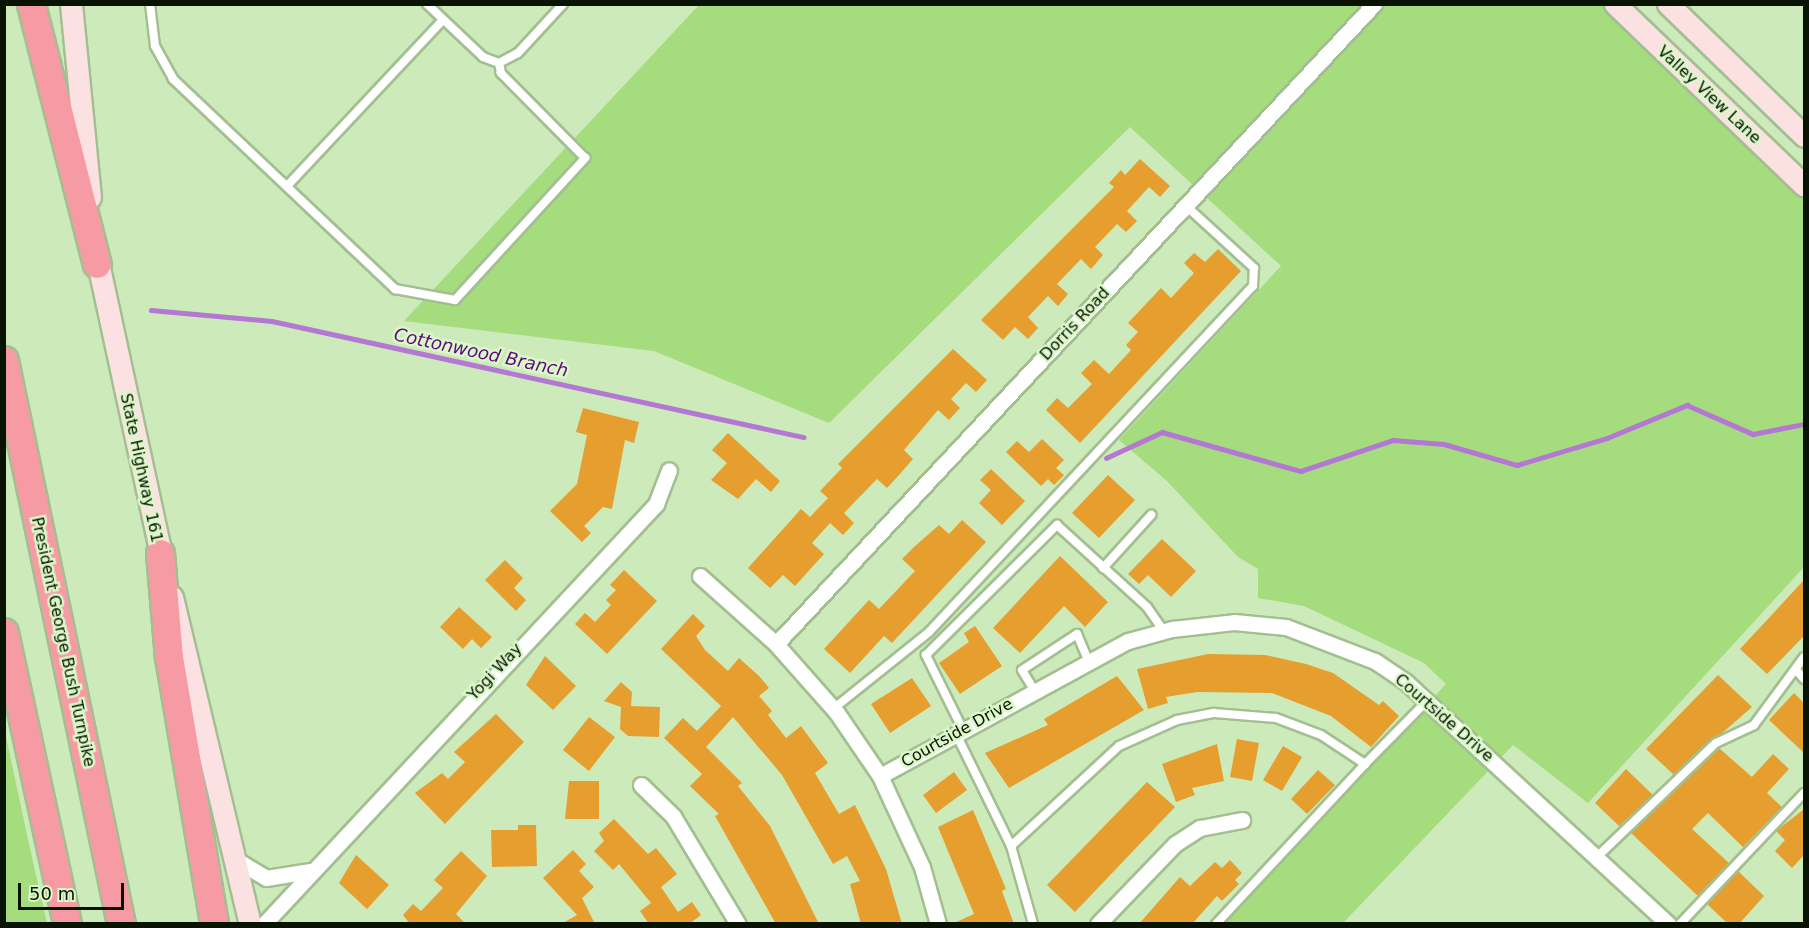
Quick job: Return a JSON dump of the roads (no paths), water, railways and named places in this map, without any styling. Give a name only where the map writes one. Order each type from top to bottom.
[{"type":"highway","points":[[31,4],[97,264]]},
{"type":"highway","name":"President George Bush Turnpike","points":[[4,360],[121,924]]},
{"type":"highway","points":[[159,553],[169,657],[214,924]]},
{"type":"highway","points":[[4,632],[67,924]]},
{"type":"main road","name":"State Highway 161","points":[[70,4],[97,264],[159,553],[238,861],[250,924]]},
{"type":"main road","name":"Valley View Lane","points":[[1615,4],[1804,185]]},
{"type":"main road","points":[[1668,4],[1804,136]]},
{"type":"street","name":"Dorris Road","points":[[776,644],[1374,4]]},
{"type":"street","name":"Yogi Way","points":[[264,924],[656,504],[669,470]]},
{"type":"street","points":[[700,576],[776,644],[834,709],[880,776],[922,867],[938,924]]},
{"type":"street","name":"Courtside Drive","points":[[880,776],[1088,660],[1164,631],[1234,622],[1286,627],[1375,661],[1427,701],[1598,856],[1668,924]]},
{"type":"street","points":[[641,785],[673,816],[738,924]]},
{"type":"street","points":[[1098,924],[1175,844],[1200,828],[1242,820]]},
{"type":"street","points":[[238,861],[278,879],[312,870]]},
{"type":"lane","points":[[150,4],[155,46],[173,79],[394,290],[455,300],[585,158],[501,73],[499,63]]},
{"type":"lane","points":[[427,4],[483,57],[499,63]]},
{"type":"lane","points":[[499,63],[518,52],[563,4]]},
{"type":"lane","points":[[287,186],[443,20]]},
{"type":"lane","points":[[834,709],[929,632],[1253,286],[1254,268],[1186,206]]},
{"type":"lane","points":[[1103,568],[1151,515]]},
{"type":"lane","points":[[1033,924],[1011,846],[926,655],[1057,525],[1103,568],[1164,631]]},
{"type":"lane","points":[[1034,690],[1022,670],[1077,634],[1088,660]]},
{"type":"lane","points":[[1598,856],[1716,742],[1754,725],[1804,657]]},
{"type":"lane","points":[[1796,670],[1804,679]]},
{"type":"lane","points":[[1216,924],[1427,701]]},
{"type":"lane","points":[[1011,846],[1119,746],[1178,720],[1214,713],[1276,718],[1321,735],[1365,764]]},
{"type":"lane","points":[[1680,924],[1804,793]]},
{"type":"waterway","name":"Cottonwood Branch","points":[[151,310],[272,321],[803,437]]},
{"type":"waterway","name":"Cottonwood Branch","points":[[1106,458],[1162,432],[1301,471],[1393,440],[1444,444],[1517,465],[1607,438],[1687,405],[1753,434],[1804,424]]}]
